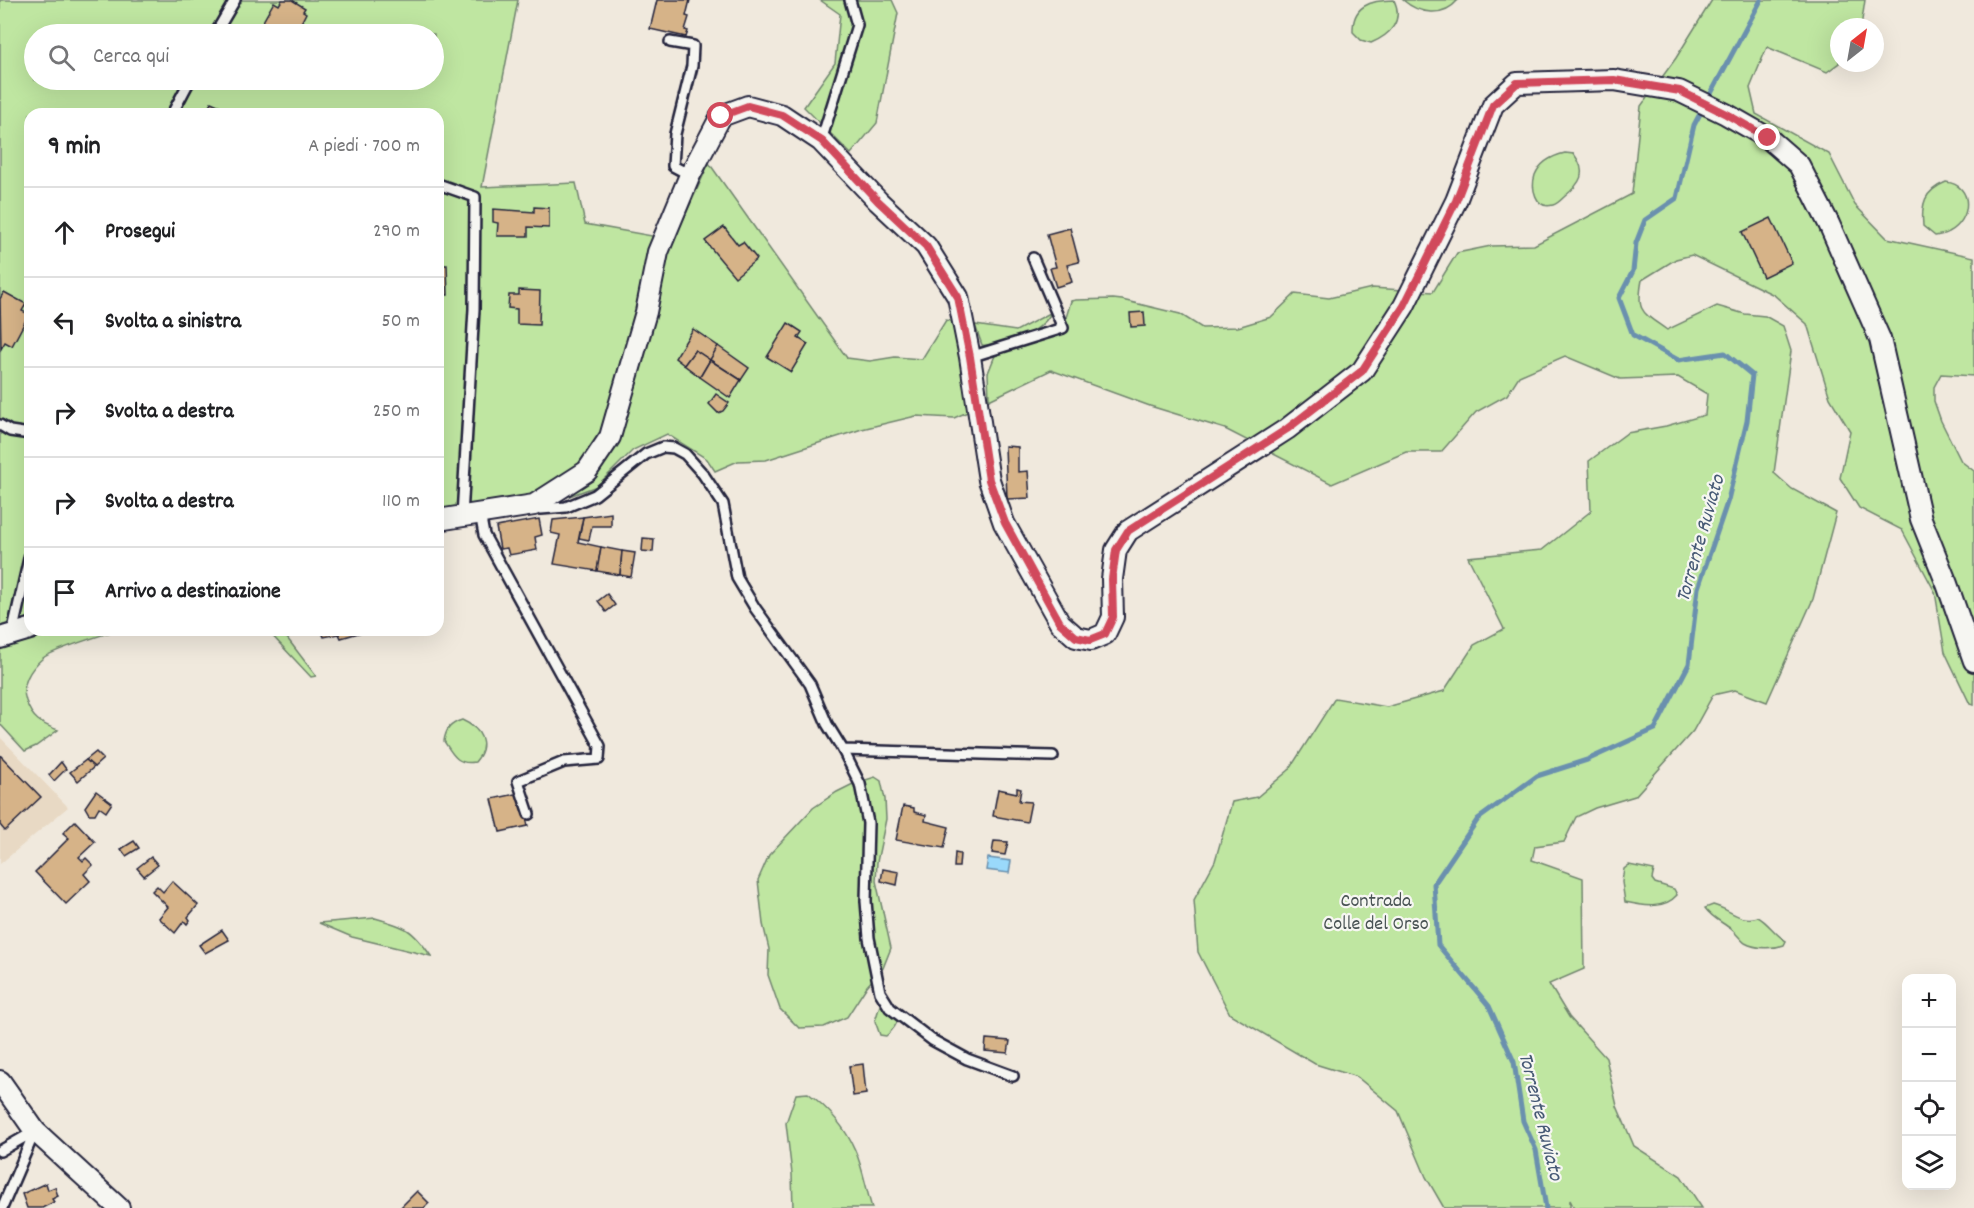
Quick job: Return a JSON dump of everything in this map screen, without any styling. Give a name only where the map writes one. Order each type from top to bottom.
[{"type":"street","points":[[444,519],[534,505],[587,471],[610,437],[646,312],[658,252],[690,175],[721,116],[748,106],[782,115],[822,141],[878,201],[926,246],[958,297],[970,357],[989,480],[1005,523],[1060,623],[1076,637],[1090,640],[1105,634],[1113,617],[1112,579],[1116,550],[1128,531],[1287,429],[1362,371],[1404,306],[1450,212],[1493,105],[1517,83],[1614,80],[1680,91],[1768,138],[1799,165],[1843,255],[1880,339],[1921,519],[1974,661]]},
{"type":"street","points":[[0,1081],[35,1131],[118,1208]]},
{"type":"lane","points":[[221,24],[235,0]]},
{"type":"lane","points":[[822,141],[856,25],[850,0]]},
{"type":"lane","points":[[669,42],[693,46],[692,66],[675,134],[673,166],[690,175]]},
{"type":"lane","points":[[175,108],[185,90]]},
{"type":"lane","points":[[444,186],[475,197],[471,514],[600,746],[599,759],[564,762],[518,781],[529,814]]},
{"type":"lane","points":[[970,357],[1063,327],[1033,258]]},
{"type":"lane","points":[[0,425],[10,431],[24,433]]},
{"type":"lane","points":[[534,505],[541,509],[566,507],[595,495],[646,454],[663,447],[674,448],[685,454],[703,474],[723,504],[737,578],[755,608],[810,684],[827,724],[860,784],[868,823],[866,901],[869,938],[880,992],[890,1008],[932,1040],[967,1059],[1013,1076]]},
{"type":"lane","points":[[14,634],[24,584]]},
{"type":"lane","points":[[843,750],[1053,756]]},
{"type":"lane","points":[[0,1151],[35,1131]]},
{"type":"lane","points":[[2,1208],[35,1131]]},
{"type":"shaded area","points":[[0,737],[68,807],[0,864]]},
{"type":"green space","points":[[0,0],[518,0],[482,187],[576,183],[585,224],[674,240],[709,163],[847,358],[870,361],[895,357],[922,359],[946,320],[958,322],[972,410],[954,418],[916,416],[862,429],[766,460],[738,461],[715,471],[707,459],[667,434],[633,450],[597,486],[564,498],[529,495],[444,509],[444,108],[24,108],[24,619],[0,626]]},
{"type":"green space","points":[[820,0],[892,0],[898,13],[877,123],[851,154],[804,107],[835,63],[840,14]]},
{"type":"green space","points":[[1394,0],[1397,8],[1396,21],[1384,36],[1371,43],[1361,40],[1353,32],[1353,23],[1359,10],[1364,6],[1377,1]]},
{"type":"green space","points":[[1403,0],[1458,0],[1445,10],[1431,12],[1409,5]]},
{"type":"green space","name":"Contrada Colle del Orso","points":[[1712,0],[1865,0],[1862,18],[1830,18],[1830,70],[1827,72],[1767,47],[1750,88],[1756,114],[1829,154],[1855,205],[1887,238],[1974,257],[1974,376],[1941,374],[1934,387],[1934,401],[1941,421],[1961,461],[1974,471],[1974,705],[1970,704],[1945,652],[1935,592],[1902,530],[1859,508],[1840,478],[1850,431],[1830,398],[1807,324],[1774,295],[1692,255],[1676,259],[1642,280],[1640,299],[1643,310],[1667,330],[1717,306],[1745,314],[1765,316],[1783,326],[1791,351],[1774,473],[1792,489],[1836,513],[1813,599],[1767,702],[1735,690],[1713,695],[1693,731],[1635,796],[1595,808],[1576,817],[1564,842],[1535,846],[1532,860],[1583,878],[1584,969],[1549,984],[1569,1017],[1606,1058],[1617,1106],[1634,1146],[1681,1176],[1702,1208],[1574,1208],[1570,1200],[1570,1208],[1444,1208],[1426,1177],[1398,1111],[1357,1077],[1315,1064],[1230,1014],[1198,952],[1194,900],[1215,861],[1232,802],[1257,797],[1289,770],[1335,698],[1387,707],[1444,691],[1474,645],[1504,629],[1468,557],[1542,550],[1591,511],[1589,461],[1627,433],[1666,426],[1705,415],[1707,394],[1678,377],[1620,379],[1565,356],[1519,376],[1507,395],[1476,412],[1441,452],[1406,452],[1332,484],[1225,429],[1150,406],[1051,370],[989,400],[988,373],[996,353],[1062,331],[1071,301],[1076,300],[1122,300],[1180,314],[1202,328],[1238,327],[1271,317],[1295,294],[1329,298],[1372,288],[1433,292],[1457,253],[1491,246],[1534,245],[1632,194],[1641,106],[1676,58]]},
{"type":"green space","points":[[1565,153],[1574,154],[1581,167],[1581,177],[1575,187],[1557,203],[1547,206],[1538,201],[1534,191],[1535,175],[1547,161]]},
{"type":"green space","points":[[1946,182],[1962,189],[1967,204],[1966,212],[1957,227],[1946,234],[1935,236],[1923,226],[1924,205],[1929,194]]},
{"type":"green space","points":[[1052,312],[1031,333],[1002,344],[982,345],[975,325],[1016,331]]},
{"type":"green space","points":[[24,634],[99,636],[56,651],[43,658],[34,667],[25,683],[26,701],[38,720],[58,730],[25,751],[0,724],[0,642]]},
{"type":"green space","points":[[273,636],[286,636],[316,676],[311,677]]},
{"type":"green space","points":[[462,720],[475,728],[482,738],[482,750],[475,762],[460,760],[453,755],[444,741],[449,728]]},
{"type":"green space","points":[[875,777],[881,781],[886,819],[877,862],[876,881],[891,948],[883,968],[867,986],[847,1017],[824,1027],[799,1028],[780,1009],[768,975],[769,949],[763,924],[758,880],[769,855],[813,808],[853,784]]},
{"type":"green space","points":[[1629,865],[1654,870],[1652,879],[1655,883],[1674,889],[1677,895],[1666,903],[1653,906],[1625,902],[1622,882],[1624,869]]},
{"type":"green space","points":[[1713,905],[1740,917],[1758,917],[1786,941],[1784,945],[1764,948],[1745,943],[1705,908]]},
{"type":"green space","points":[[375,918],[408,930],[431,956],[352,937],[319,923]]},
{"type":"green space","points":[[886,1002],[897,1007],[899,1016],[894,1027],[886,1036],[880,1035],[875,1021],[880,1005]]},
{"type":"green space","points":[[808,1093],[835,1118],[851,1142],[860,1164],[872,1208],[793,1208],[786,1123],[796,1094]]},
{"type":"water","points":[[988,858],[1011,861],[1009,873],[986,870]]},
{"type":"building","points":[[282,0],[292,0],[305,8],[303,11],[306,13],[300,24],[262,24],[274,2],[279,5]]},
{"type":"building","points":[[657,0],[690,0],[686,16],[689,17],[685,30],[688,31],[686,37],[650,29]]},
{"type":"building","points":[[211,102],[225,108],[208,108]]},
{"type":"building","points":[[534,207],[549,208],[549,228],[528,227],[528,236],[497,236],[498,223],[493,222],[493,209],[534,212]]},
{"type":"building","points":[[1771,218],[1792,263],[1763,277],[1742,232]]},
{"type":"building","points":[[724,227],[738,245],[743,242],[757,259],[735,277],[705,241]]},
{"type":"building","points":[[1070,228],[1079,262],[1067,265],[1072,282],[1056,287],[1050,268],[1056,267],[1047,234]]},
{"type":"building","points":[[444,265],[447,265],[448,295],[444,295]]},
{"type":"building","points":[[519,290],[540,291],[539,325],[517,324],[517,309],[508,308],[509,295],[519,295]]},
{"type":"building","points":[[4,292],[24,303],[22,311],[24,312],[24,323],[12,346],[5,342],[1,349],[0,299]]},
{"type":"building","points":[[1144,312],[1145,326],[1131,327],[1130,313]]},
{"type":"building","points":[[788,323],[802,332],[798,338],[808,344],[791,372],[767,357]]},
{"type":"building","points":[[693,329],[718,346],[710,360],[695,350],[684,365],[675,358]]},
{"type":"building","points":[[718,346],[749,368],[741,380],[710,360]]},
{"type":"building","points":[[695,350],[710,360],[700,377],[684,365]]},
{"type":"building","points":[[710,360],[741,380],[730,398],[700,377]]},
{"type":"building","points":[[716,394],[729,403],[723,411],[718,413],[709,404]]},
{"type":"building","points":[[1005,446],[1018,447],[1018,472],[1028,471],[1030,498],[1007,499]]},
{"type":"building","points":[[611,513],[611,526],[592,526],[589,540],[579,538],[583,517]]},
{"type":"building","points":[[583,517],[578,542],[601,547],[597,571],[554,564],[560,535],[551,533],[553,520]]},
{"type":"building","points":[[539,519],[542,535],[535,537],[537,550],[509,555],[507,548],[500,549],[496,527]]},
{"type":"building","points":[[643,538],[654,539],[653,552],[642,551]]},
{"type":"building","points":[[601,547],[622,551],[620,575],[597,571]]},
{"type":"building","points":[[622,551],[635,553],[631,577],[620,575]]},
{"type":"building","points":[[607,594],[615,605],[606,612],[598,601]]},
{"type":"building","points":[[96,752],[103,759],[94,767],[86,760]]},
{"type":"building","points":[[0,755],[41,797],[5,831],[0,825]]},
{"type":"building","points":[[86,760],[94,767],[78,781],[70,772]]},
{"type":"building","points":[[61,762],[66,769],[54,781],[49,775]]},
{"type":"building","points":[[1017,788],[1021,789],[1019,801],[1031,802],[1027,822],[993,816],[998,789],[1017,793]]},
{"type":"building","points":[[96,791],[112,803],[106,812],[99,807],[95,814],[89,814],[85,807]]},
{"type":"building","points":[[520,793],[528,826],[500,832],[492,799]]},
{"type":"building","points":[[903,806],[914,808],[914,812],[926,815],[925,821],[949,827],[944,848],[896,840]]},
{"type":"building","points":[[75,821],[95,842],[79,857],[83,861],[86,858],[93,865],[84,874],[90,881],[66,904],[35,872],[69,838],[63,833]]},
{"type":"building","points":[[134,841],[139,848],[126,856],[121,849]]},
{"type":"building","points":[[994,841],[1008,842],[1005,855],[992,853]]},
{"type":"building","points":[[955,853],[960,854],[959,867],[954,867]]},
{"type":"building","points":[[151,857],[158,865],[144,876],[137,868]]},
{"type":"building","points":[[883,869],[899,872],[897,885],[881,881]]},
{"type":"building","points":[[172,881],[198,905],[188,917],[190,920],[187,924],[184,921],[175,933],[159,918],[168,907],[152,891],[157,886],[163,892]]},
{"type":"building","points":[[222,930],[229,940],[205,953],[199,945]]},
{"type":"building","points":[[986,1039],[1010,1041],[1008,1053],[985,1051]]},
{"type":"building","points":[[863,1064],[866,1094],[853,1096],[849,1066]]},
{"type":"building","points":[[46,1183],[48,1190],[55,1187],[58,1196],[52,1199],[54,1202],[42,1208],[27,1208],[22,1194]]},
{"type":"building","points":[[417,1191],[429,1203],[424,1208],[400,1208]]},
{"type":"waterway","name":"Torrente Ruviato","points":[[1546,1208],[1536,1150],[1523,1121],[1514,1062],[1489,1006],[1438,945],[1434,884],[1478,819],[1537,776],[1587,760],[1655,729],[1689,664],[1698,588],[1728,500],[1747,421],[1752,375],[1725,353],[1678,360],[1633,335],[1619,298],[1633,271],[1636,243],[1645,220],[1677,198],[1694,125],[1761,0]]},
{"type":"route","points":[[721,116],[748,106],[782,115],[822,141],[878,201],[926,246],[958,297],[970,357],[989,480],[1005,523],[1060,623],[1076,637],[1090,640],[1105,634],[1113,617],[1112,579],[1116,550],[1128,531],[1287,429],[1362,371],[1404,306],[1456,201],[1493,105],[1517,83],[1614,80],[1680,91],[1768,138]]}]
